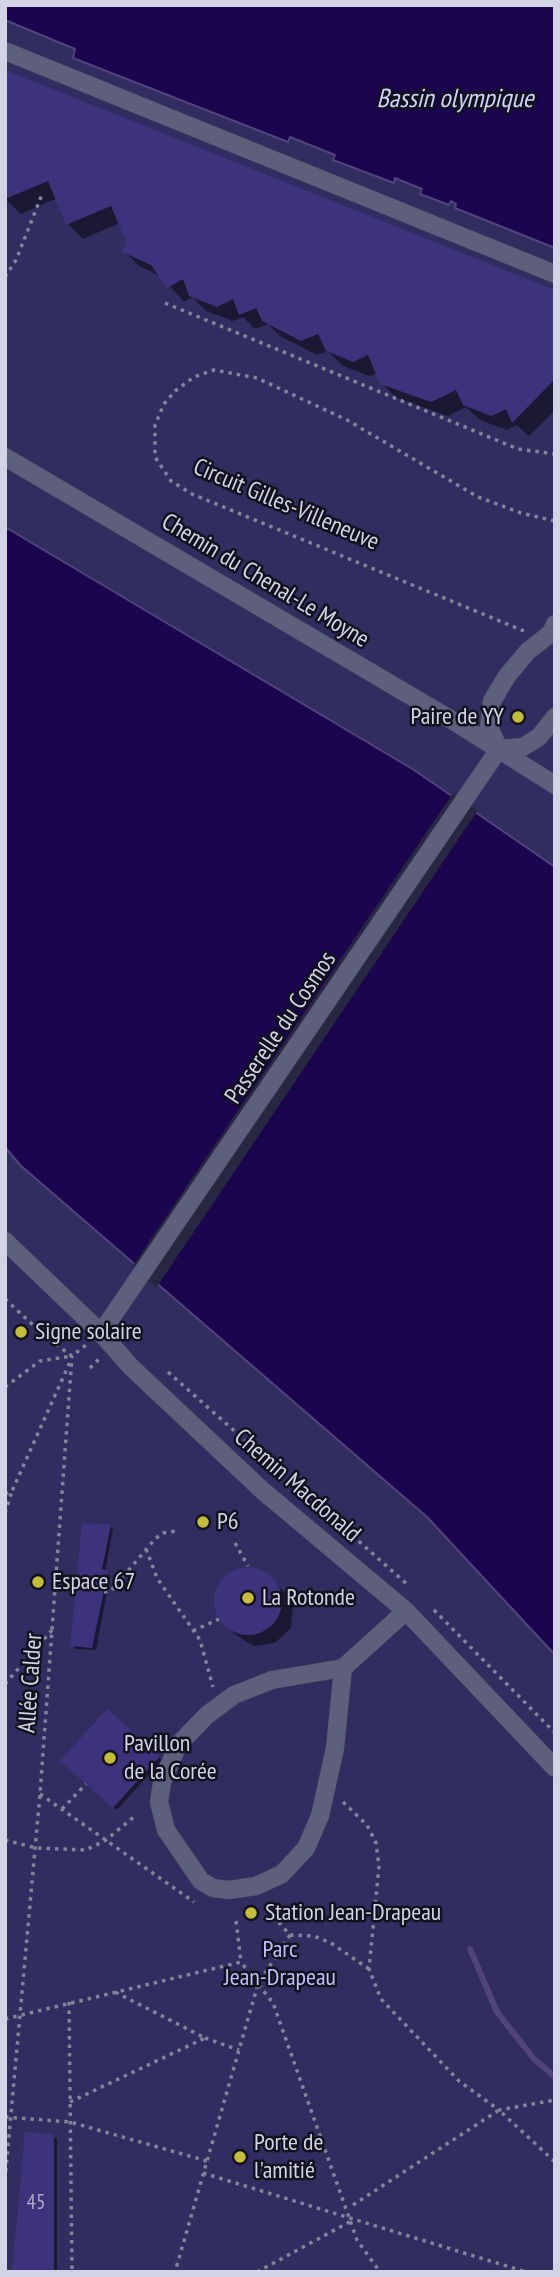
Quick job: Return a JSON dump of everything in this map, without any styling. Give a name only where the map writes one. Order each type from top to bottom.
[{"type":"street","points":[[5,51],[555,274]]},
{"type":"street","name":"Chemin du Chenal-Le Moyne","points":[[5,457],[499,749],[555,785]]},
{"type":"street","points":[[552,635],[528,651],[507,676],[492,701],[489,727],[499,749],[523,747],[538,737],[555,717]]},
{"type":"street","name":"Passerelle du Cosmos","points":[[101,1333],[499,749]]},
{"type":"street","name":"Chemin Macdonald","points":[[5,1241],[101,1333],[131,1367],[262,1491],[405,1612],[555,1768]]},
{"type":"street","points":[[343,1668],[335,1748],[320,1816],[306,1848],[282,1874],[256,1886],[229,1890],[213,1888],[201,1881],[166,1830],[159,1802],[162,1782],[178,1745],[207,1715],[234,1695],[272,1680],[343,1668],[405,1612]]},
{"type":"path","points":[[5,277],[16,260],[43,192]]},
{"type":"path","points":[[165,303],[517,449],[555,454]]},
{"type":"path","name":"Circuit Gilles-Villeneuve","points":[[552,635],[192,494],[171,481],[155,457],[155,425],[163,404],[174,391],[194,377],[214,370],[257,377],[347,420],[478,497],[521,513],[555,521]]},
{"type":"path","points":[[5,1299],[46,1337],[72,1356]]},
{"type":"path","points":[[5,1513],[12,1491],[72,1356],[101,1333]]},
{"type":"path","points":[[5,1387],[40,1362],[72,1356]]},
{"type":"path","name":"Allée Calder","points":[[5,2180],[8,2117],[36,1848],[72,1356]]},
{"type":"path","points":[[90,1368],[101,1357]]},
{"type":"path","name":"Chemin Macdonald","points":[[158,1364],[415,1591]]},
{"type":"path","points":[[5,1494],[12,1491]]},
{"type":"path","points":[[104,1592],[111,1591],[163,1533],[176,1531]]},
{"type":"path","points":[[235,1543],[248,1566]]},
{"type":"path","points":[[146,1549],[157,1578],[200,1640],[213,1688]]},
{"type":"path","points":[[434,1609],[555,1733]]},
{"type":"path","points":[[193,1630],[219,1619]]},
{"type":"path","points":[[5,1684],[52,1630]]},
{"type":"path","points":[[62,1809],[86,1784]]},
{"type":"path","points":[[326,1789],[367,1825],[376,1843],[379,1866],[369,1969],[381,1999],[458,2081],[499,2110],[555,2162]]},
{"type":"path","points":[[40,1794],[194,1902]]},
{"type":"path","points":[[5,1840],[36,1848],[86,1850],[106,1840],[135,1816]]},
{"type":"path","points":[[273,1916],[290,1935],[314,1936],[331,1942],[369,1969]]},
{"type":"path","points":[[236,1921],[241,1962],[273,2003],[353,2220],[357,2239],[380,2272]]},
{"type":"path","points":[[175,2272],[258,1984],[290,1935]]},
{"type":"path","points":[[5,2019],[241,1962]]},
{"type":"path","points":[[114,1992],[205,2038],[239,2050]]},
{"type":"path","points":[[69,2002],[72,2272]]},
{"type":"path","points":[[70,2102],[205,2038]]},
{"type":"path","points":[[353,2205],[499,2110],[555,2100]]},
{"type":"path","points":[[8,2117],[70,2122],[207,2161]]},
{"type":"path","points":[[203,2173],[526,2272]]},
{"type":"path","points":[[257,2272],[353,2220]]},
{"type":"green space","points":[[5,5],[555,5],[555,867],[414,770],[5,527]]},
{"type":"green space","name":"Parc Jean-Drapeau","points":[[5,1147],[20,1165],[427,1517],[555,1655],[555,2272],[5,2272]]},
{"type":"water","name":"Bassin olympique","points":[[5,5],[555,5],[555,248],[455,208],[456,204],[451,201],[449,205],[420,194],[422,189],[395,178],[394,183],[333,160],[335,155],[290,137],[288,142],[73,58],[75,49],[5,20]]},
{"type":"water","points":[[5,527],[414,770],[555,867],[555,1655],[427,1517],[20,1165],[5,1147]]},
{"type":"pier","points":[[453,793],[478,810],[156,1288],[132,1267]]},
{"type":"building","points":[[5,70],[555,290],[555,379],[512,423],[506,409],[491,416],[463,405],[456,390],[431,402],[380,384],[368,355],[353,362],[326,351],[318,334],[301,341],[262,321],[256,308],[239,315],[233,299],[217,307],[189,296],[183,279],[167,288],[151,265],[122,252],[126,242],[111,206],[66,225],[48,181],[5,199]]},
{"type":"building","points":[[82,1523],[111,1524],[102,1569],[108,1571],[92,1648],[70,1646]]},
{"type":"building","name":"La Rotonde","points":[[241,1567],[255,1567],[267,1572],[277,1582],[282,1601],[277,1620],[267,1630],[255,1635],[241,1635],[229,1630],[219,1620],[214,1608],[214,1594],[219,1582],[229,1572]]},
{"type":"building","name":"Pavillon de la Corée","points":[[107,1709],[160,1756],[113,1808],[60,1761]]},
{"type":"building","points":[[25,2132],[54,2134],[54,2272],[12,2272]]},
{"type":"waterway","points":[[470,1949],[497,2012],[534,2059],[555,2077]]},
{"type":"place","name":"Paire de YY","points":[[518,717]]},
{"type":"place","name":"Signe solaire","points":[[21,1332]]},
{"type":"place","name":"P6","points":[[203,1522]]},
{"type":"place","name":"Espace 67","points":[[38,1582]]},
{"type":"place","name":"La Rotonde","points":[[248,1598]]},
{"type":"place","name":"Pavillon de la Corée","points":[[110,1758]]},
{"type":"place","name":"Station Jean-Drapeau","points":[[251,1913]]},
{"type":"place","name":"Porte de l'amitié","points":[[240,2157]]}]
